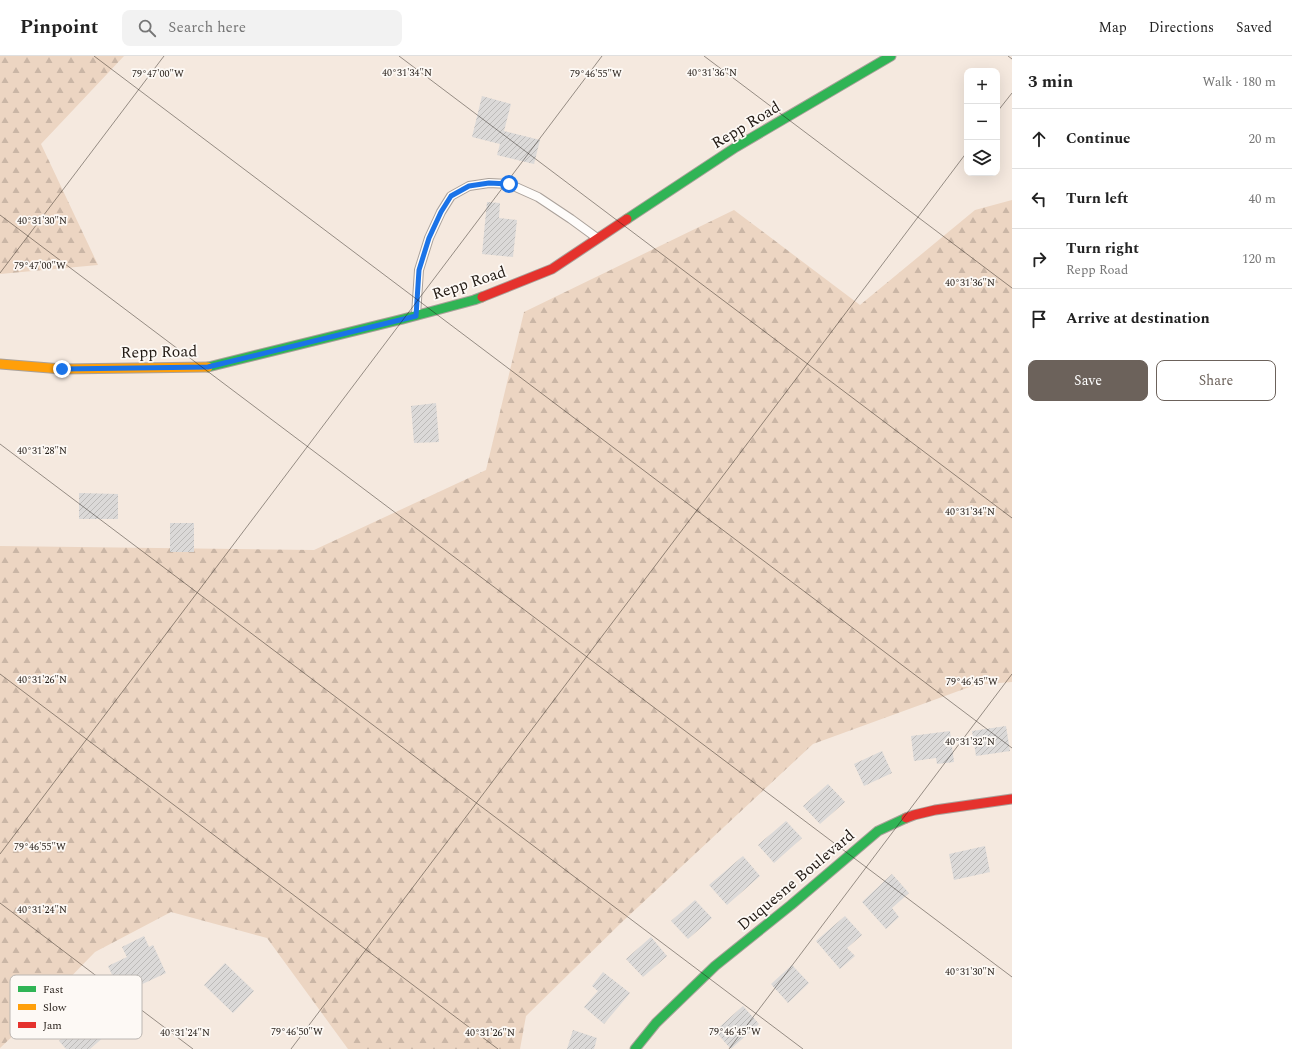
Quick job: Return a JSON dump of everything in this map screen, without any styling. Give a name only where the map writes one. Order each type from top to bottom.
[{"type":"street","name":"Repp Road","points":[[0,364],[62,369],[208,367],[416,316],[474,300],[552,269],[736,147],[891,56]]},
{"type":"street","name":"Duquesne Boulevard","points":[[635,1049],[656,1023],[715,966],[791,905],[878,831],[914,815],[936,810],[1012,800]]},
{"type":"lane","points":[[416,316],[419,270],[429,238],[441,212],[451,196],[469,186],[489,183],[509,184],[538,197],[572,219],[598,239]]},
{"type":"green space","points":[[0,56],[124,56],[41,144],[98,265],[0,274]]},
{"type":"green space","points":[[1012,200],[1012,682],[975,685],[813,744],[623,921],[526,1016],[520,1049],[348,1049],[267,938],[171,912],[95,952],[73,975],[10,975],[10,1039],[0,1048],[0,546],[314,550],[486,470],[524,312],[734,210],[860,305],[975,210]]},
{"type":"building","points":[[482,96],[511,104],[504,131],[540,140],[534,164],[497,155],[500,144],[472,137]]},
{"type":"building","points":[[487,202],[500,203],[499,218],[517,220],[513,257],[482,254]]},
{"type":"building","points":[[436,403],[439,442],[414,443],[411,406]]},
{"type":"building","points":[[79,493],[118,494],[118,519],[79,519]]},
{"type":"building","points":[[170,523],[194,523],[194,552],[170,552]]},
{"type":"building","points":[[1006,726],[1010,751],[976,756],[972,731]]},
{"type":"building","points":[[950,731],[954,762],[937,764],[936,758],[914,761],[911,736]]},
{"type":"building","points":[[882,751],[892,773],[864,786],[854,764]]},
{"type":"building","points":[[828,784],[845,802],[820,824],[803,806]]},
{"type":"building","points":[[786,821],[802,838],[774,863],[758,845]]},
{"type":"building","points":[[985,846],[990,872],[954,880],[949,854]]},
{"type":"building","points":[[743,856],[760,876],[727,905],[709,885]]},
{"type":"building","points":[[892,874],[909,893],[892,908],[899,917],[886,929],[862,902]]},
{"type":"building","points":[[695,900],[712,918],[688,939],[671,921]]},
{"type":"building","points":[[845,916],[862,935],[847,948],[855,956],[840,969],[816,941]]},
{"type":"building","points":[[144,936],[149,947],[153,945],[166,973],[142,984],[142,975],[112,975],[108,966],[127,957],[122,947]]},
{"type":"building","points":[[651,937],[667,956],[643,977],[626,959]]},
{"type":"building","points":[[225,963],[254,991],[233,1013],[204,985]]},
{"type":"building","points":[[792,965],[809,983],[788,1003],[771,984]]},
{"type":"building","points":[[603,972],[630,993],[604,1024],[584,1007],[598,991],[592,986]]},
{"type":"building","points":[[743,1006],[759,1024],[731,1049],[715,1031]]},
{"type":"building","points":[[573,1030],[597,1038],[594,1049],[567,1049]]},
{"type":"building","points":[[61,1039],[102,1039],[90,1049],[66,1049],[59,1041]]},
{"type":"traffic: fast","points":[[627,219],[736,147],[891,56]]},
{"type":"traffic: fast","points":[[208,367],[403,319],[482,297]]},
{"type":"traffic: fast","points":[[635,1049],[656,1023],[715,966],[791,905],[878,831],[906,818]]},
{"type":"traffic: slow","points":[[0,364],[62,369],[208,367]]},
{"type":"traffic: jam","points":[[482,297],[552,269],[627,219]]},
{"type":"traffic: jam","points":[[906,818],[935,810],[1012,799]]},
{"type":"route","points":[[62,369],[208,367],[416,316],[419,270],[429,238],[441,212],[451,196],[469,186],[489,183],[509,184]]}]
